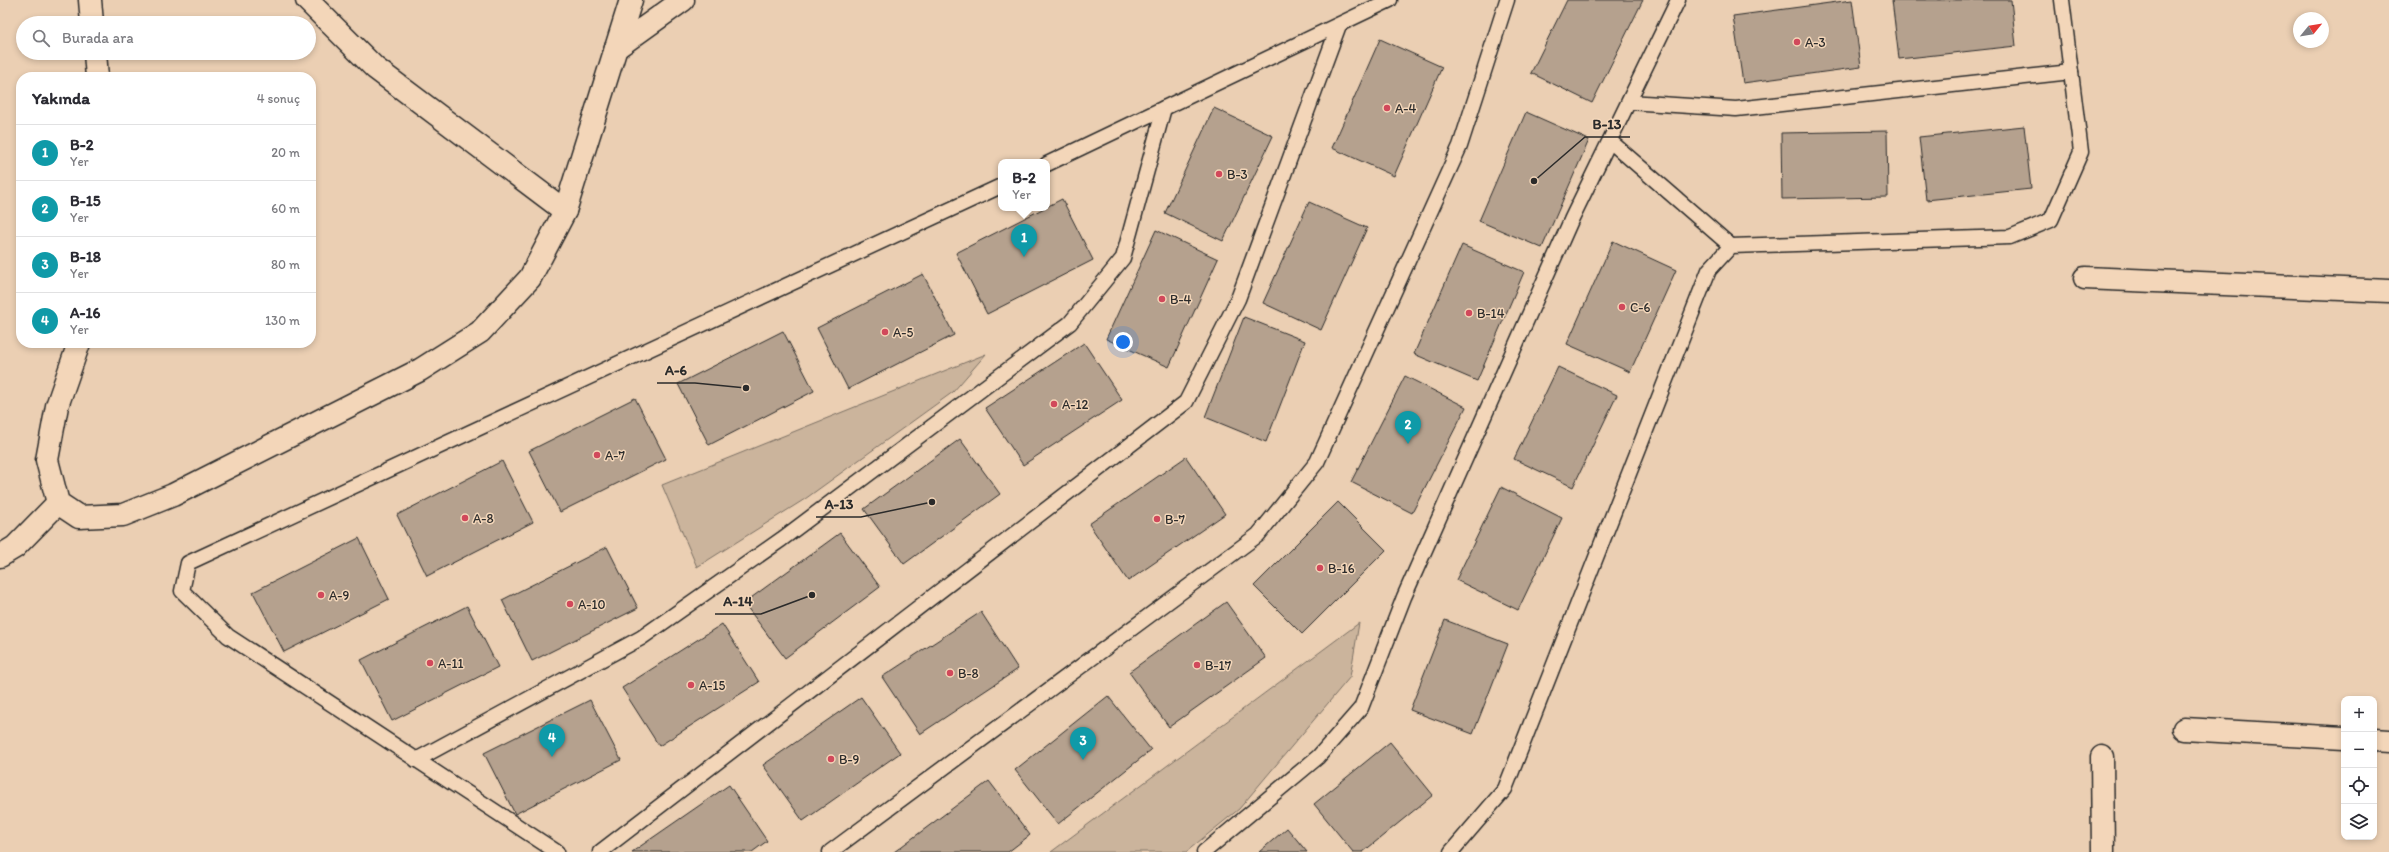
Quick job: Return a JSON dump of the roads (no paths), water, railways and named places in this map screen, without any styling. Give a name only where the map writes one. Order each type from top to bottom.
[{"type":"street","points":[[90,0],[91,16]]},
{"type":"street","points":[[307,0],[375,68],[565,212]]},
{"type":"street","points":[[77,348],[57,406],[47,460],[58,503],[79,517],[123,515],[173,494],[420,370],[480,332],[530,278],[565,212],[631,0]]},
{"type":"street","points":[[616,48],[683,0]]},
{"type":"street","points":[[96,60],[97,72]]},
{"type":"street","points":[[2084,278],[2389,291]]},
{"type":"street","points":[[0,556],[15,547],[58,503]]},
{"type":"street","points":[[2184,729],[2341,738]]},
{"type":"street","points":[[2377,740],[2389,741]]},
{"type":"street","points":[[2102,757],[2104,852]]},
{"type":"lane","points":[[1050,163],[1390,0]]},
{"type":"lane","points":[[830,852],[1258,535],[1318,462],[1460,146],[1507,0]]},
{"type":"lane","points":[[1204,852],[1318,757],[1362,708],[1404,597],[1572,218],[1678,0]]},
{"type":"lane","points":[[1610,141],[1731,246],[2010,237],[2051,220],[2081,152],[2062,0]]},
{"type":"lane","points":[[600,852],[1186,402],[1238,299],[1339,25]]},
{"type":"lane","points":[[1629,102],[1736,109],[2071,72]]},
{"type":"lane","points":[[416,760],[641,638],[788,534],[1070,324],[1123,258],[1164,108]]},
{"type":"lane","points":[[557,852],[228,636],[182,591],[188,563],[998,187]]},
{"type":"lane","points":[[1451,852],[1505,789],[1709,270],[1731,246]]},
{"type":"place","name":"A-3","points":[[1797,42]]},
{"type":"place","name":"A-4","points":[[1387,108]]},
{"type":"place","name":"B-3","points":[[1219,174]]},
{"type":"place","name":"B-13","points":[[1534,181]]},
{"type":"place","name":"B-2","points":[[1024,257]]},
{"type":"place","name":"B-4","points":[[1162,299]]},
{"type":"place","name":"C-6","points":[[1622,307]]},
{"type":"place","name":"B-14","points":[[1469,313]]},
{"type":"place","name":"A-5","points":[[885,332]]},
{"type":"place","name":"A-6","points":[[746,388]]},
{"type":"place","name":"A-12","points":[[1054,404]]},
{"type":"place","name":"B-15","points":[[1408,444]]},
{"type":"place","name":"A-7","points":[[597,455]]},
{"type":"place","name":"A-13","points":[[932,502]]},
{"type":"place","name":"A-8","points":[[465,518]]},
{"type":"place","name":"B-7","points":[[1157,519]]},
{"type":"place","name":"B-16","points":[[1320,568]]},
{"type":"place","name":"A-9","points":[[321,595]]},
{"type":"place","name":"A-14","points":[[812,595]]},
{"type":"place","name":"A-10","points":[[570,604]]},
{"type":"place","name":"A-11","points":[[430,663]]},
{"type":"place","name":"B-17","points":[[1197,665]]},
{"type":"place","name":"B-8","points":[[950,673]]},
{"type":"place","name":"A-15","points":[[691,685]]},
{"type":"place","name":"A-16","points":[[552,757]]},
{"type":"place","name":"B-9","points":[[831,759]]},
{"type":"place","name":"B-18","points":[[1083,760]]}]
